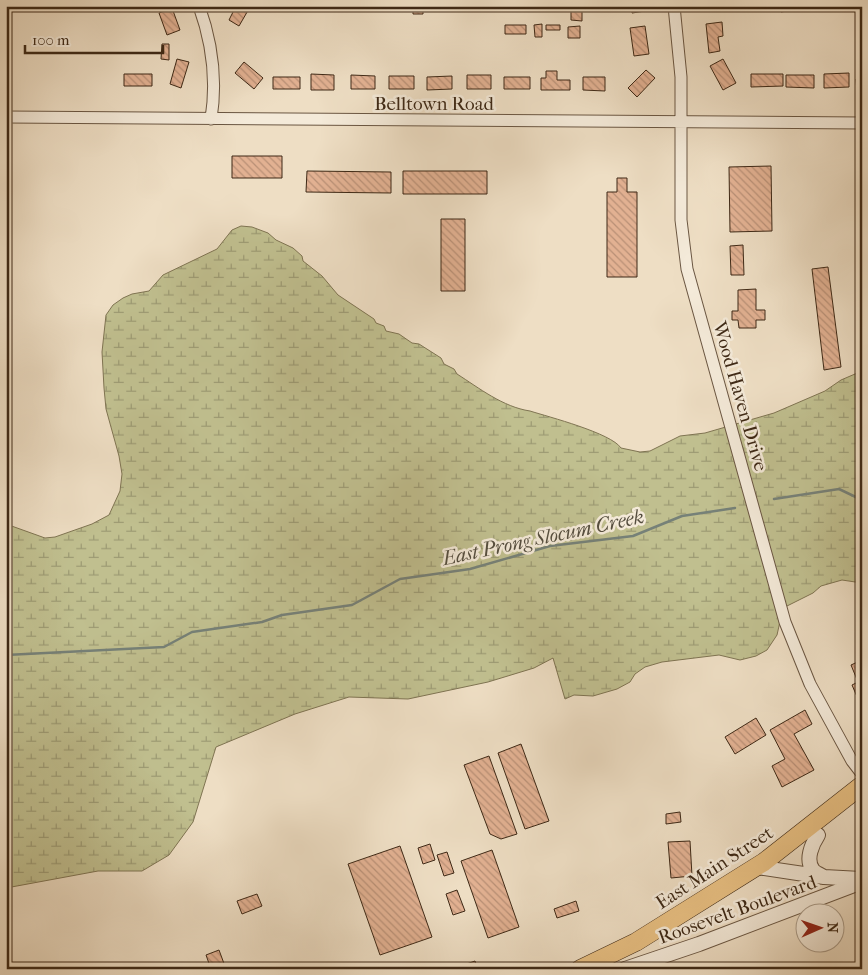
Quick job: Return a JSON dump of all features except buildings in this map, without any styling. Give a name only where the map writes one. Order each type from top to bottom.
[{"type":"main road","name":"East Main Street","points":[[606,969],[699,917],[764,868],[862,786]]},
{"type":"main road","name":"East Main Street","points":[[580,969],[636,942],[764,868],[818,835],[862,800]]},
{"type":"street","points":[[199,6],[208,34],[213,64],[211,119]]},
{"type":"street","name":"Wood Haven Drive","points":[[674,6],[681,77],[681,220],[687,269],[780,605],[796,654],[810,684],[852,761],[862,774]]},
{"type":"street","name":"Belltown Road","points":[[6,117],[862,123]]},
{"type":"street","points":[[818,835],[812,844],[810,863],[813,870],[824,877]]},
{"type":"street","points":[[764,868],[862,881]]},
{"type":"street","name":"Roosevelt Boulevard","points":[[625,969],[699,944],[862,881]]},
{"type":"green space","points":[[241,226],[252,227],[268,233],[276,240],[293,248],[302,256],[303,261],[322,276],[338,295],[374,319],[376,323],[384,326],[386,331],[399,334],[412,343],[419,344],[441,358],[444,364],[454,369],[457,374],[492,396],[510,406],[593,431],[615,442],[621,448],[640,452],[650,451],[680,436],[705,433],[774,413],[825,391],[841,380],[862,371],[862,583],[842,580],[821,586],[813,593],[783,608],[777,635],[767,650],[756,656],[740,660],[719,655],[662,662],[645,667],[635,674],[630,682],[617,689],[593,696],[574,695],[565,699],[553,658],[534,668],[488,682],[408,699],[349,697],[295,714],[216,747],[193,822],[169,855],[142,871],[98,871],[6,888],[6,524],[45,538],[55,537],[92,524],[109,515],[120,491],[122,474],[106,409],[102,352],[106,315],[113,305],[123,298],[132,294],[149,291],[163,275],[217,249],[232,230]]},
{"type":"waterway","name":"East Prong Slocum Creek","points":[[774,499],[839,489],[862,500]]},
{"type":"waterway","name":"East Prong Slocum Creek","points":[[6,655],[164,647],[192,632],[262,622],[282,615],[352,605],[400,579],[470,569],[550,546],[633,536],[682,516],[735,508]]}]
